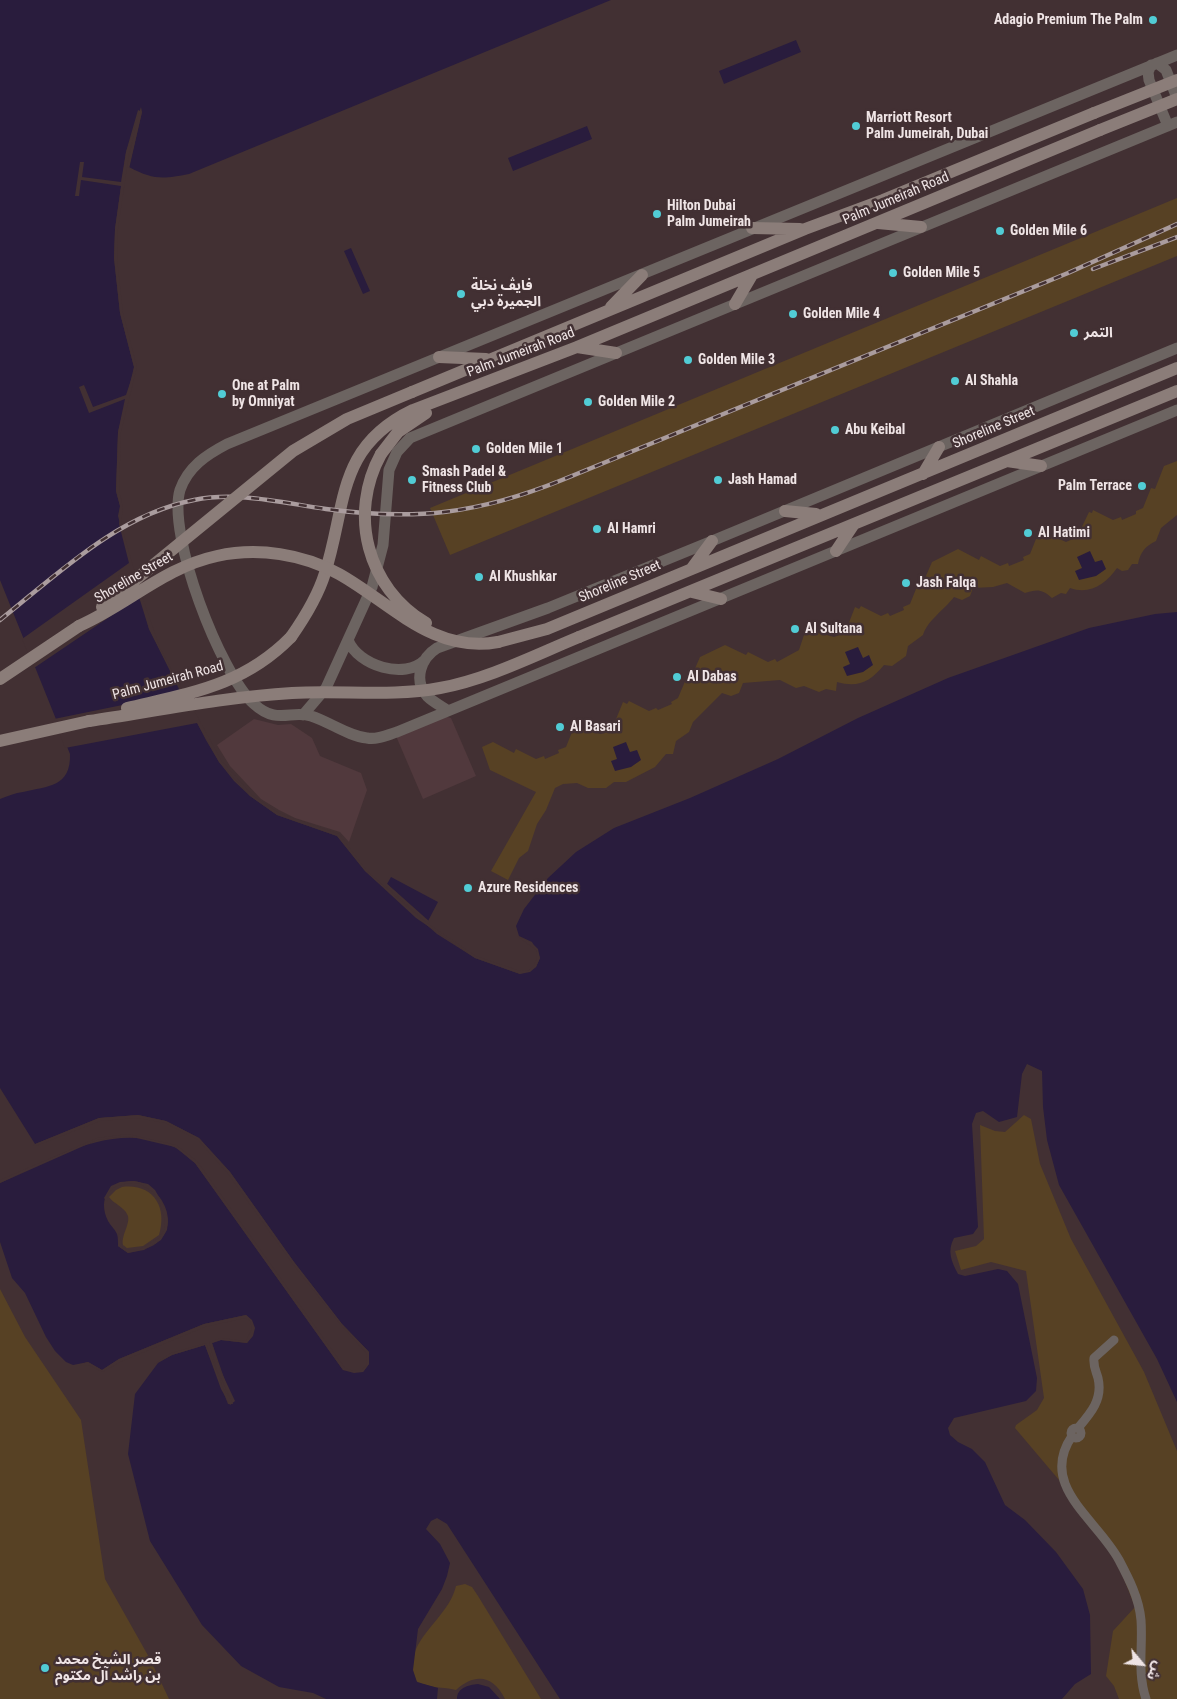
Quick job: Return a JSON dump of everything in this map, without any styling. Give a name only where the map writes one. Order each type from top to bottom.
[{"type":"main road","name":"Palm Jumeirah Road","points":[[0,678],[79,626],[293,451],[346,419],[805,229],[883,200],[1177,80]]},
{"type":"main road","name":"Palm Jumeirah Road","points":[[0,741],[89,721],[127,707],[222,684],[264,661],[291,637],[307,613],[320,587],[329,560],[344,486],[353,467],[364,449],[378,433],[404,415],[577,347],[1177,99]]},
{"type":"main road","points":[[876,223],[921,228]]},
{"type":"main road","points":[[752,228],[805,229]]},
{"type":"main road","points":[[607,311],[642,274]]},
{"type":"main road","points":[[735,304],[752,275]]},
{"type":"main road","points":[[577,347],[616,352]]},
{"type":"main road","points":[[439,357],[491,359]]},
{"type":"main road","name":"Shoreline Street","points":[[79,626],[112,609],[179,568],[218,555],[259,552],[299,558],[331,570],[413,624],[432,634],[470,644],[498,642],[535,634],[1177,368]]},
{"type":"main road","points":[[472,388],[457,399],[412,420],[391,439],[381,454],[367,486],[364,520],[370,554],[386,586],[402,604],[431,625],[453,634],[498,642]]},
{"type":"main road","points":[[89,721],[268,695],[332,692],[408,692],[438,688],[484,676],[1177,391]]},
{"type":"main road","points":[[923,474],[940,447]]},
{"type":"main road","points":[[1007,461],[1041,466]]},
{"type":"main road","points":[[785,511],[821,514]]},
{"type":"main road","points":[[836,551],[854,524]]},
{"type":"main road","points":[[692,568],[712,541]]},
{"type":"main road","points":[[692,592],[721,599]]},
{"type":"street","points":[[1177,54],[209,453],[193,467],[181,489],[178,515],[188,570],[205,617],[226,660],[247,696],[260,709],[276,716],[303,715],[371,738],[397,732],[1177,410]]},
{"type":"street","points":[[1154,64],[1166,70],[1177,99]]},
{"type":"street","points":[[303,715],[326,688],[376,573],[385,530],[389,470],[403,445],[420,432],[1173,124],[1149,80],[1148,72],[1154,64]]},
{"type":"street","points":[[348,640],[359,655],[394,670],[412,669],[442,646],[548,608],[1177,348]]},
{"type":"street","points":[[426,658],[420,670],[420,684],[427,696],[447,710]]},
{"type":"street","points":[[1114,1340],[1094,1358],[1094,1366],[1099,1384],[1098,1399],[1094,1409],[1078,1428],[1072,1430],[1072,1436],[1060,1460],[1061,1474],[1079,1508],[1111,1546],[1135,1592],[1141,1620],[1140,1666],[1146,1699]]},
{"type":"shaded area","points":[[0,0],[611,0],[189,174],[158,177],[129,167],[142,112],[138,110],[126,152],[115,229],[114,258],[120,313],[134,367],[118,432],[116,491],[120,506],[118,516],[149,629],[219,762],[234,781],[250,796],[277,815],[337,836],[365,871],[437,934],[475,958],[520,974],[536,967],[540,958],[532,942],[519,936],[516,926],[524,909],[548,878],[576,852],[614,828],[690,798],[778,759],[858,718],[948,678],[1089,628],[1155,614],[1177,612],[1177,1402],[1157,1359],[1059,1185],[1047,1140],[1043,1107],[1042,1071],[1027,1064],[1022,1074],[1017,1117],[999,1122],[983,1111],[976,1113],[972,1124],[978,1227],[973,1234],[954,1238],[950,1252],[958,1274],[965,1276],[998,1269],[1007,1271],[1018,1284],[1037,1378],[1036,1391],[1026,1401],[954,1418],[948,1428],[950,1435],[958,1442],[972,1449],[985,1462],[1005,1505],[1025,1520],[1056,1552],[1083,1589],[1090,1615],[1091,1674],[1075,1684],[1062,1699],[560,1699],[447,1524],[437,1518],[431,1521],[426,1529],[440,1544],[450,1563],[442,1589],[418,1629],[413,1670],[417,1682],[438,1688],[437,1699],[326,1699],[313,1693],[279,1687],[241,1666],[202,1625],[150,1541],[128,1454],[135,1394],[158,1363],[172,1355],[205,1345],[228,1404],[233,1404],[212,1343],[221,1340],[247,1343],[254,1329],[252,1322],[246,1315],[204,1324],[119,1359],[102,1370],[88,1362],[73,1365],[66,1362],[55,1351],[46,1337],[25,1293],[12,1278],[0,1242],[0,1183],[63,1154],[106,1140],[129,1138],[151,1140],[174,1147],[195,1163],[343,1370],[363,1372],[369,1364],[369,1352],[342,1324],[294,1262],[230,1172],[199,1138],[166,1121],[138,1115],[99,1118],[35,1144],[0,1088],[0,799],[56,783],[67,773],[70,754],[0,580]],"holes":[[[134,1181],[151,1189],[164,1204],[168,1223],[166,1232],[157,1243],[145,1249],[128,1253],[118,1246],[117,1234],[105,1213],[105,1198],[108,1192],[118,1184]]]},
{"type":"shaded area","points":[[796,40],[801,52],[724,84],[719,71]]},
{"type":"shaded area","points":[[587,126],[592,139],[513,171],[508,158]]},
{"type":"shaded area","points":[[1177,198],[1177,256],[450,555],[430,508]]},
{"type":"shaded area","points":[[351,248],[370,291],[363,294],[344,251]]},
{"type":"shaded area","points":[[1177,461],[1177,515],[1161,528],[1156,541],[1144,550],[1138,564],[1132,564],[1128,570],[1122,571],[1117,568],[1108,579],[1097,587],[1084,590],[1070,588],[1066,594],[1061,593],[1052,598],[1039,591],[1025,593],[1007,583],[993,587],[973,588],[970,596],[962,600],[954,597],[932,620],[923,635],[908,646],[906,656],[892,666],[884,665],[874,676],[863,682],[844,684],[837,682],[836,691],[826,689],[819,692],[804,686],[796,688],[780,680],[743,683],[739,693],[731,696],[722,693],[693,722],[689,732],[676,741],[673,754],[666,754],[655,767],[626,782],[614,782],[606,788],[588,788],[577,783],[563,784],[555,788],[546,810],[537,824],[528,851],[519,858],[508,880],[491,871],[536,792],[490,770],[482,747],[493,742],[514,753],[516,749],[536,759],[544,756],[545,759],[559,753],[558,750],[566,747],[574,727],[578,729],[579,726],[601,734],[612,729],[623,702],[627,704],[629,701],[649,711],[656,708],[658,710],[672,704],[671,702],[678,698],[686,679],[690,680],[700,657],[725,645],[746,655],[748,652],[768,662],[775,659],[777,662],[799,650],[806,629],[834,637],[845,633],[855,607],[859,609],[861,606],[881,616],[888,613],[890,616],[904,610],[903,607],[910,604],[918,584],[922,585],[932,562],[958,549],[979,560],[981,556],[1000,566],[1008,563],[1009,566],[1024,560],[1023,557],[1030,554],[1038,534],[1042,536],[1044,532],[1066,542],[1077,537],[1089,512],[1092,513],[1093,510],[1113,520],[1121,517],[1122,520],[1136,514],[1136,511],[1143,508],[1151,488],[1155,489],[1164,466]]},
{"type":"shaded area","points":[[1090,551],[1095,562],[1102,560],[1106,569],[1096,576],[1079,580],[1075,571],[1082,568],[1077,557]]},
{"type":"shaded area","points":[[858,647],[863,658],[869,655],[873,665],[863,672],[847,676],[843,667],[850,664],[845,652]]},
{"type":"shaded area","points":[[444,716],[451,718],[476,776],[423,799],[396,736]]},
{"type":"shaded area","points":[[254,719],[278,725],[291,724],[312,738],[320,756],[361,773],[367,790],[349,842],[340,832],[295,818],[261,799],[230,766],[217,745]]},
{"type":"shaded area","points":[[626,742],[630,752],[637,750],[641,760],[631,767],[615,771],[611,761],[617,759],[613,747]]},
{"type":"shaded area","points":[[391,877],[438,902],[428,921],[387,884]]},
{"type":"shaded area","points":[[1024,1115],[1031,1119],[1040,1164],[1071,1239],[1144,1372],[1177,1451],[1177,1699],[1119,1699],[1114,1686],[1106,1676],[1113,1631],[1135,1607],[1122,1574],[1104,1541],[1075,1508],[1059,1480],[1015,1428],[1016,1425],[1037,1410],[1044,1398],[1026,1271],[991,1262],[961,1270],[955,1251],[976,1246],[984,1239],[980,1125],[995,1131],[1005,1132]]},
{"type":"shaded area","points":[[122,1187],[142,1189],[155,1199],[159,1206],[161,1224],[159,1235],[143,1246],[127,1248],[123,1245],[128,1217],[124,1209],[109,1197]]},
{"type":"shaded area","points":[[0,1289],[25,1337],[81,1420],[105,1579],[150,1659],[169,1699],[0,1699]]},
{"type":"shaded area","points":[[465,1584],[472,1587],[478,1596],[541,1699],[505,1699],[495,1685],[483,1679],[470,1681],[456,1690],[427,1685],[418,1682],[413,1676],[412,1666],[416,1649],[444,1611],[456,1586]]},
{"type":"shaded area","points":[[478,1684],[489,1687],[500,1699],[457,1699],[457,1695],[461,1690],[467,1686]]},
{"type":"pier","points":[[141,107],[142,112],[129,169],[127,166],[118,229],[117,258],[123,313],[137,367],[121,432],[119,491],[123,506],[121,524],[139,587],[160,648],[221,760],[252,795],[279,813],[339,834],[366,870],[418,916],[426,922],[385,885],[385,882],[430,922],[427,923],[476,956],[520,971],[529,970],[537,958],[536,950],[517,936],[531,942],[538,949],[540,958],[536,967],[530,972],[520,974],[475,958],[416,918],[365,871],[337,836],[277,815],[250,796],[219,762],[197,723],[65,748],[54,719],[181,693],[149,629],[139,597],[34,668],[22,639],[129,563],[119,524],[120,506],[116,491],[118,432],[125,399],[89,413],[79,387],[84,385],[93,407],[126,395],[133,374],[134,367],[120,313],[114,258],[115,229],[121,186],[81,180],[79,196],[75,196],[80,162],[84,162],[82,177],[121,182],[126,152]]},
{"type":"pier","points":[[138,1115],[166,1121],[199,1138],[230,1172],[294,1262],[342,1324],[369,1352],[369,1364],[363,1372],[354,1373],[343,1370],[195,1163],[175,1147],[128,1136],[97,1140],[0,1183],[0,1180],[97,1138],[128,1134],[176,1145],[197,1161],[345,1368],[354,1371],[362,1370],[367,1364],[366,1353],[341,1325],[292,1263],[228,1174],[198,1140],[165,1123],[138,1118],[100,1121],[36,1146],[33,1145],[99,1118]]},
{"type":"pier","points":[[134,1181],[148,1184],[155,1190],[166,1210],[168,1221],[167,1230],[161,1240],[144,1250],[128,1253],[118,1246],[119,1233],[123,1248],[128,1250],[140,1249],[159,1238],[164,1230],[165,1221],[159,1200],[153,1192],[140,1184],[127,1183],[113,1188],[108,1194],[107,1202],[104,1198],[111,1186],[120,1182]]},
{"type":"pier","points":[[246,1315],[252,1320],[255,1328],[253,1336],[247,1343],[221,1340],[212,1343],[220,1369],[235,1401],[230,1405],[221,1389],[205,1345],[172,1355],[153,1365],[171,1353],[206,1343],[223,1388],[232,1402],[217,1370],[209,1342],[221,1338],[246,1341],[252,1328],[250,1321],[245,1318],[205,1327],[120,1362],[103,1372],[88,1365],[80,1366],[88,1362],[102,1370],[119,1359],[204,1324]]},
{"type":"railway","points":[[0,620],[67,565],[91,548],[140,518],[166,508],[194,500],[243,497],[358,513],[418,514],[446,512],[502,501],[562,480],[1068,273],[1177,224]]},
{"type":"railway","points":[[1093,269],[1177,237]]},
{"type":"place","name":"Adagio Premium The Palm","points":[[1153,20]]},
{"type":"place","name":"Marriott Resort Palm Jumeirah, Dubai","points":[[856,126]]},
{"type":"place","name":"Hilton Dubai Palm Jumeirah","points":[[657,214]]},
{"type":"place","name":"Golden Mile 6","points":[[1000,231]]},
{"type":"place","name":"Golden Mile 5","points":[[893,273]]},
{"type":"place","name":"فايڤ نخلة الجميرة دبي","points":[[461,294]]},
{"type":"place","name":"Golden Mile 4","points":[[793,314]]},
{"type":"place","name":"التمر","points":[[1074,333]]},
{"type":"place","name":"Golden Mile 3","points":[[688,360]]},
{"type":"place","name":"Al Shahla","points":[[955,381]]},
{"type":"place","name":"One at Palm by Omniyat","points":[[222,394]]},
{"type":"place","name":"Golden Mile 2","points":[[588,402]]},
{"type":"place","name":"Abu Keibal","points":[[835,430]]},
{"type":"place","name":"Golden Mile 1","points":[[476,449]]},
{"type":"place","name":"Smash Padel & Fitness Club","points":[[412,480]]},
{"type":"place","name":"Jash Hamad","points":[[718,480]]},
{"type":"place","name":"Palm Terrace","points":[[1142,486]]},
{"type":"place","name":"Al Hamri","points":[[597,529]]},
{"type":"place","name":"Al Hatimi","points":[[1028,533]]},
{"type":"place","name":"Al Khushkar","points":[[479,577]]},
{"type":"place","name":"Jash Falqa","points":[[906,583]]},
{"type":"place","name":"Al Sultana","points":[[795,629]]},
{"type":"place","name":"Al Dabas","points":[[677,677]]},
{"type":"place","name":"Al Basari","points":[[560,727]]},
{"type":"place","name":"Azure Residences","points":[[468,888]]},
{"type":"place","name":"قصر الشيخ محمد بن راشد آل مكتوم","points":[[45,1668]]}]
